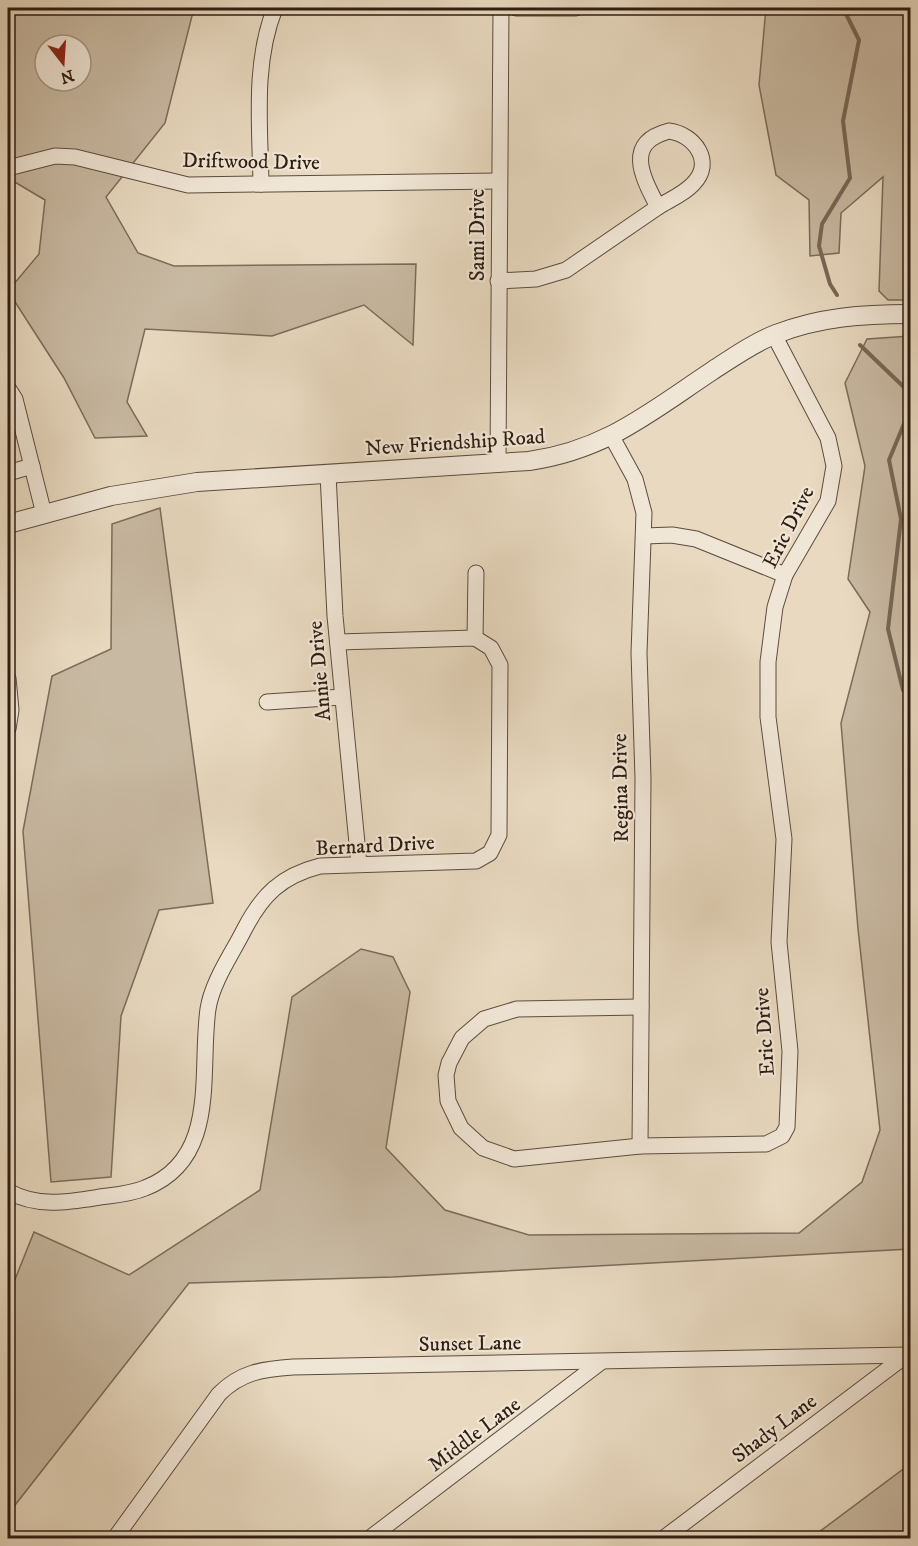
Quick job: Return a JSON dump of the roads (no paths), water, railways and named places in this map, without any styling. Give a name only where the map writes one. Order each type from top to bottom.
[{"type":"street","points":[[261,184],[260,77],[263,46],[274,8]]},
{"type":"street","name":"Sami Drive","points":[[498,462],[498,181],[501,8]]},
{"type":"street","points":[[516,8],[576,8]]},
{"type":"street","points":[[498,280],[536,279],[566,270],[692,186],[702,169],[700,151],[688,136],[680,132],[658,134],[642,150],[640,169],[658,207]]},
{"type":"street","name":"Driftwood Drive","points":[[8,168],[41,158],[75,157],[188,184],[498,181]]},
{"type":"street","name":"New Friendship Road","points":[[8,524],[111,496],[197,482],[498,462],[529,462],[555,458],[612,437],[740,353],[774,335],[819,320],[910,314]]},
{"type":"street","name":"Eric Drive","points":[[641,1007],[517,1009],[498,1012],[484,1019],[462,1038],[449,1063],[446,1089],[453,1116],[461,1128],[483,1148],[498,1155],[529,1159],[575,1151],[640,1146],[766,1144],[782,1136],[787,1127],[790,1051],[778,942],[784,870],[784,839],[771,753],[767,694],[772,627],[785,575],[828,501],[834,466],[828,438],[774,335]]},
{"type":"street","points":[[8,388],[15,399],[44,514]]},
{"type":"street","name":"Regina Drive","points":[[612,437],[639,489],[644,513],[639,653],[643,778],[640,1146]]},
{"type":"street","points":[[8,473],[32,466]]},
{"type":"street","name":"Annie Drive","points":[[328,474],[342,697],[359,864]]},
{"type":"street","points":[[644,536],[672,535],[696,539],[785,575]]},
{"type":"street","points":[[338,642],[475,638],[476,573]]},
{"type":"street","name":"Bernard Drive","points":[[8,1191],[34,1202],[76,1201],[145,1188],[177,1168],[191,1149],[201,1116],[210,1000],[256,907],[271,890],[300,871],[320,866],[476,861],[494,849],[499,835],[500,665],[491,648],[475,638]]},
{"type":"street","points":[[8,678],[11,710],[8,729]]},
{"type":"street","points":[[267,702],[342,697]]},
{"type":"street","name":"Sunset Lane","points":[[115,1539],[219,1394],[248,1373],[293,1367],[909,1354]]},
{"type":"street","name":"Shady Lane","points":[[664,1539],[909,1354]]},
{"type":"street","name":"Middle Lane","points":[[370,1539],[601,1362]]},
{"type":"waterway","points":[[837,295],[830,284],[819,246],[822,224],[850,178],[843,121],[859,40],[843,8]]},
{"type":"waterway","points":[[860,345],[909,392],[906,419],[889,460],[901,519],[888,629],[903,690],[910,696]]}]
